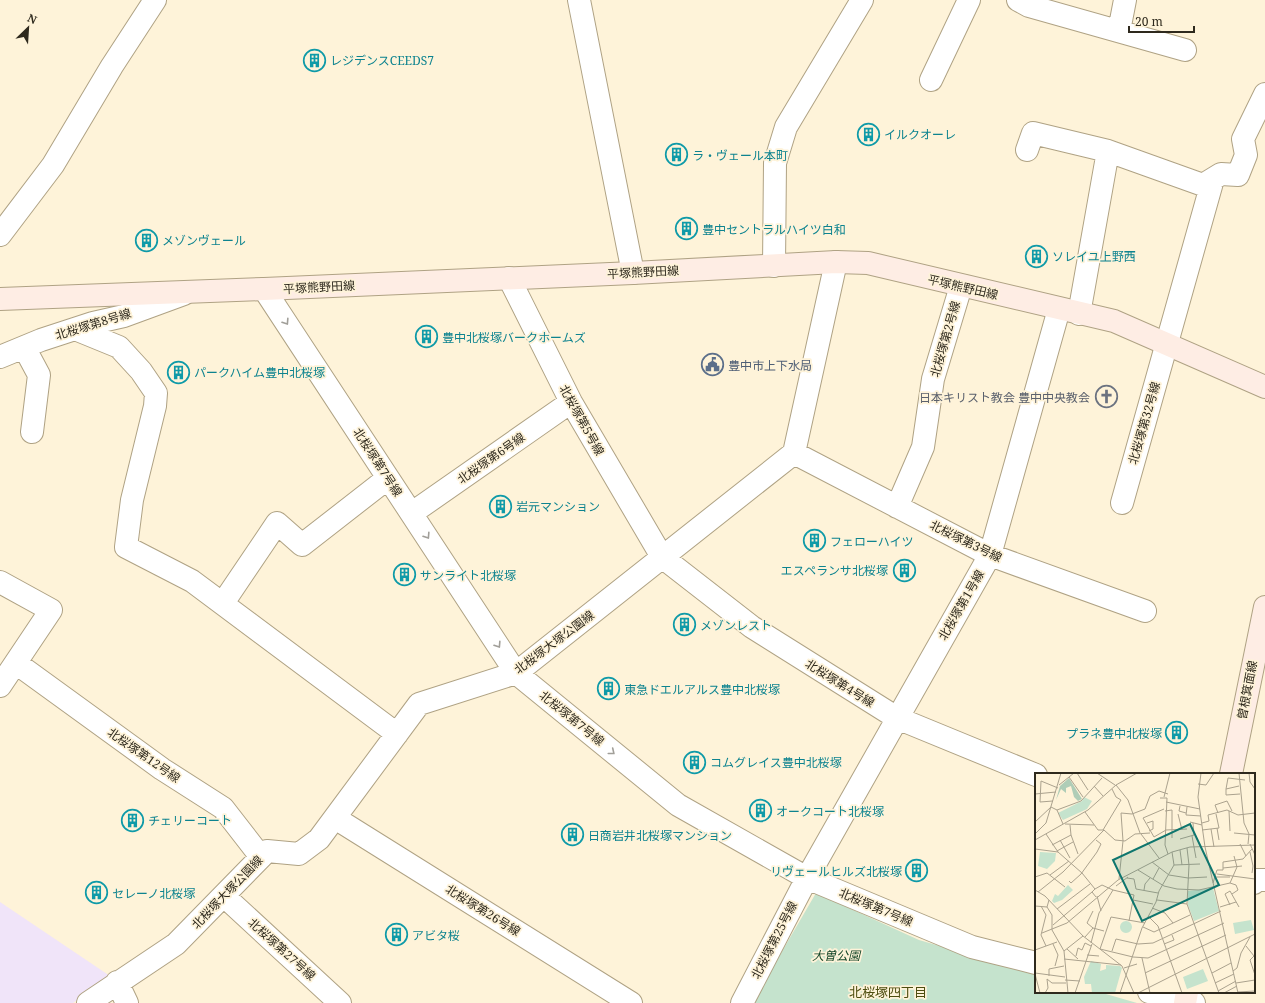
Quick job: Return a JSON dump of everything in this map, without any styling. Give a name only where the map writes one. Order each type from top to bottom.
[{"type":"street","points":[[0,234],[53,165],[112,66],[155,0]]},
{"type":"street","points":[[579,0],[633,273]]},
{"type":"street","points":[[774,266],[775,163],[786,127],[862,0]]},
{"type":"street","points":[[931,80],[969,0]]},
{"type":"street","points":[[1018,0],[1029,6],[1185,50]]},
{"type":"street","points":[[1119,32],[1125,0]]},
{"type":"street","points":[[1027,150],[1033,134],[1108,151],[1203,185],[1221,174],[1238,175],[1246,154],[1243,139],[1265,94]]},
{"type":"street","name":"北桜塚第1号線","points":[[807,878],[990,555],[1069,311],[1108,151]]},
{"type":"street","name":"北桜塚第32号線","points":[[1122,503],[1213,179]]},
{"type":"street","points":[[794,453],[836,262]]},
{"type":"street","name":"平塚熊野田線","points":[[0,298],[264,290],[836,262],[868,264],[1114,321],[1265,387]]},
{"type":"street","name":"北桜塚第5号線","points":[[509,278],[571,402],[662,557]]},
{"type":"street","name":"北桜塚第2号線","points":[[897,507],[923,447],[933,379],[961,286]]},
{"type":"street","name":"北桜塚第7号線","points":[[264,290],[516,673],[678,805],[807,878],[972,947],[1035,963]]},
{"type":"street","name":"北桜塚第8号線","points":[[0,357],[93,322],[124,316],[187,293]]},
{"type":"street","points":[[75,329],[119,348],[141,371],[156,393],[155,406],[132,500],[126,547],[192,581],[397,734]]},
{"type":"street","points":[[24,347],[39,375],[32,432]]},
{"type":"street","name":"北桜塚第6号線","points":[[412,513],[571,402]]},
{"type":"street","name":"北桜塚第3号線","points":[[794,453],[990,555],[1145,611]]},
{"type":"street","name":"北桜塚大塚公園線","points":[[88,1003],[176,944],[267,851],[299,854],[319,839],[419,704],[516,673],[794,453]]},
{"type":"street","points":[[223,604],[278,523],[302,545],[388,478]]},
{"type":"street","name":"北桜塚第4号線","points":[[662,557],[752,627],[897,718],[1035,775]]},
{"type":"street","points":[[0,582],[51,610],[0,686]]},
{"type":"street","name":"曽根箕面線","points":[[1231,773],[1265,607]]},
{"type":"street","name":"北桜塚第12号線","points":[[16,663],[162,769],[223,808],[261,857]]},
{"type":"street","name":"北桜塚第26号線","points":[[335,818],[631,1003]]},
{"type":"street","name":"北桜塚第25号線","points":[[742,1003],[807,878]]},
{"type":"street","points":[[1255,882],[1256,880],[1265,880]]},
{"type":"street","name":"北桜塚第27号線","points":[[224,896],[340,1003]]},
{"type":"street","points":[[118,982],[128,1003]]},
{"type":"street","points":[[1154,993],[1188,1000]]},
{"type":"shaded area","points":[[0,902],[110,976],[73,1003],[0,1003]]},
{"type":"green space","name":"大曽公園","points":[[816,893],[919,940],[1035,974],[1035,993],[1102,993],[1137,1003],[752,1003]]},
{"type":"place","name":"レジデンスCEEDS7","points":[[314,60]]},
{"type":"place","name":"イルクオーレ","points":[[868,134]]},
{"type":"place","name":"ラ・ヴェール本町","points":[[677,155]]},
{"type":"place","name":"豊中セントラルハイツ白和","points":[[686,229]]},
{"type":"place","name":"メゾンヴェール","points":[[147,240]]},
{"type":"place","name":"ソレイユ上野西","points":[[1036,256]]},
{"type":"place","name":"豊中北桜塚バークホームズ","points":[[426,337]]},
{"type":"place","name":"豊中市上下水局","points":[[712,365]]},
{"type":"place","name":"パークハイム豊中北桜塚","points":[[179,372]]},
{"type":"place","name":"日本キリスト教会 豊中中央教会","points":[[1106,397]]},
{"type":"place","name":"岩元マンション","points":[[501,506]]},
{"type":"place","name":"フェローハイツ","points":[[815,541]]},
{"type":"place","name":"エスペランサ北桜塚","points":[[904,570]]},
{"type":"place","name":"サンライト北桜塚","points":[[405,575]]},
{"type":"place","name":"メゾンレスト","points":[[684,625]]},
{"type":"place","name":"東急ドエルアルス豊中北桜塚","points":[[608,689]]},
{"type":"place","name":"プラネ豊中北桜塚","points":[[1177,733]]},
{"type":"place","name":"コムグレイス豊中北桜塚","points":[[695,762]]},
{"type":"place","name":"オークコート北桜塚","points":[[761,811]]},
{"type":"place","name":"チェリーコート","points":[[133,820]]},
{"type":"place","name":"日商岩井北桜塚マンション","points":[[572,835]]},
{"type":"place","name":"リヴェールヒルズ北桜塚","points":[[917,871]]},
{"type":"place","name":"セレーノ北桜塚","points":[[97,893]]},
{"type":"place","name":"アビタ桜","points":[[397,935]]},
{"type":"district","name":"北桜塚四丁目","points":[[888,992]]}]
